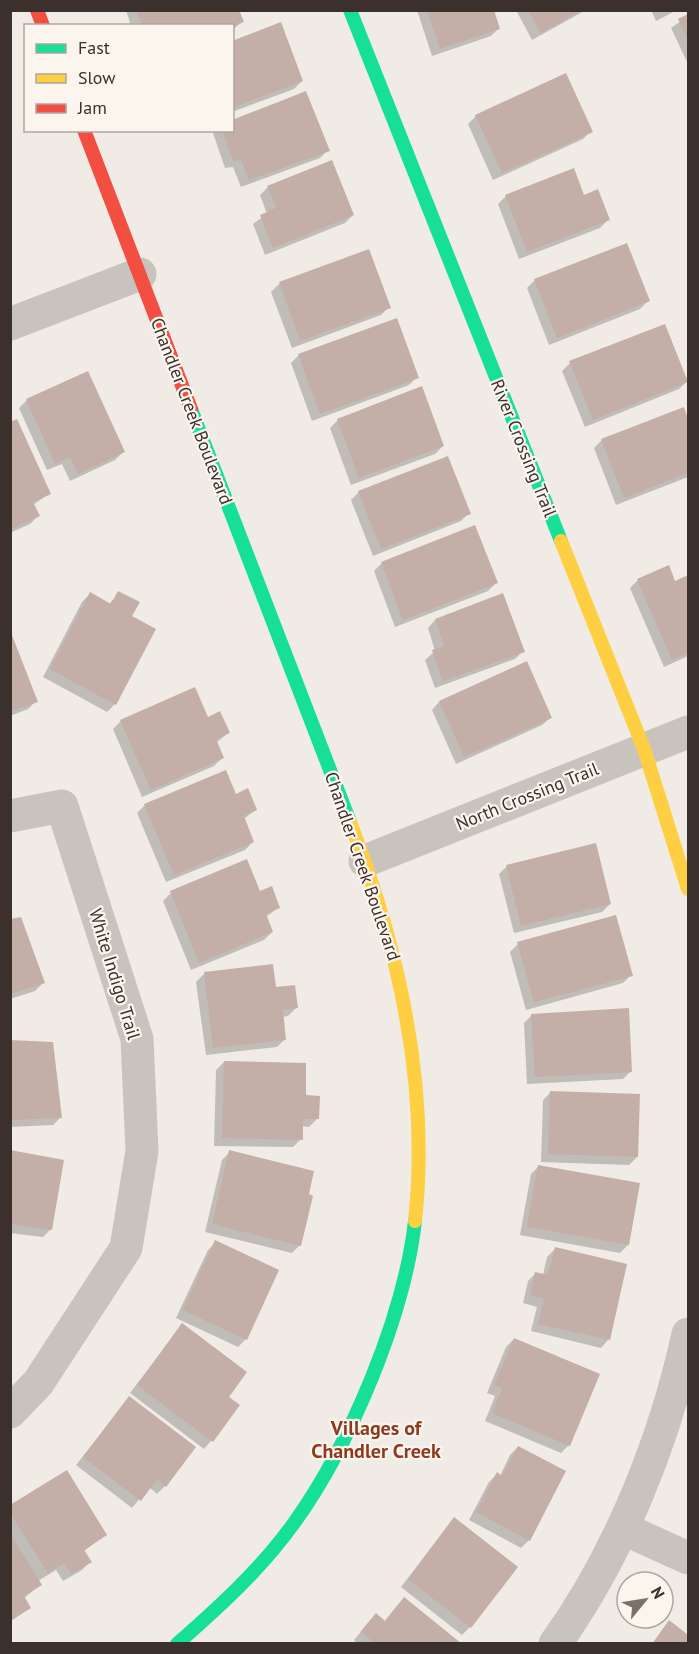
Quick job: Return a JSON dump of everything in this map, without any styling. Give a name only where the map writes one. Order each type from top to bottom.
[{"type":"street","name":"River Crossing Trail","points":[[350,10],[644,749],[688,889]]},
{"type":"street","name":"Chandler Creek Boulevard","points":[[85,132],[365,861],[397,964],[415,1073],[418,1184],[413,1239],[392,1324],[371,1378],[323,1479],[262,1563],[216,1610],[177,1644]]},
{"type":"street","points":[[10,324],[140,274]]},
{"type":"street","name":"North Crossing Trail","points":[[365,861],[688,732]]},
{"type":"street","name":"White Indigo Trail","points":[[10,816],[62,806],[136,1039],[142,1151],[126,1248],[38,1383],[10,1412]]},
{"type":"street","points":[[555,1644],[624,1529],[677,1385],[688,1334]]},
{"type":"street","points":[[624,1529],[688,1558]]},
{"type":"building","points":[[136,10],[239,10],[244,22],[234,26],[234,24],[141,24]]},
{"type":"building","points":[[427,10],[494,10],[500,29],[440,49]]},
{"type":"building","points":[[528,10],[582,10],[541,33]]},
{"type":"building","points":[[688,14],[688,40],[678,19]]},
{"type":"building","points":[[281,22],[303,81],[234,107],[234,40]]},
{"type":"building","points":[[566,73],[593,132],[502,173],[475,115]]},
{"type":"building","points":[[306,91],[330,151],[249,180],[241,160],[233,161],[223,132],[234,132],[234,119]]},
{"type":"building","points":[[332,160],[354,215],[273,248],[260,215],[276,208],[267,186]]},
{"type":"building","points":[[574,168],[584,195],[598,189],[610,220],[527,252],[505,195]]},
{"type":"building","points":[[627,243],[650,301],[557,338],[534,279]]},
{"type":"building","points":[[369,249],[391,308],[300,341],[279,282]]},
{"type":"building","points":[[397,318],[419,378],[320,414],[298,354]]},
{"type":"building","points":[[665,324],[688,382],[593,420],[569,361]]},
{"type":"building","points":[[88,371],[125,452],[78,474],[70,457],[55,464],[26,399]]},
{"type":"building","points":[[422,386],[444,446],[359,478],[337,419]]},
{"type":"building","points":[[684,407],[688,419],[688,473],[624,498],[601,439]]},
{"type":"building","points":[[17,419],[51,494],[33,502],[40,516],[10,530],[10,422]]},
{"type":"building","points":[[448,456],[471,514],[381,549],[358,491]]},
{"type":"building","points":[[475,525],[498,583],[403,620],[381,562]]},
{"type":"building","points":[[669,565],[675,581],[688,575],[688,653],[672,660],[637,579]]},
{"type":"building","points":[[118,591],[140,602],[132,616],[156,629],[116,705],[50,669],[90,592],[111,604]]},
{"type":"building","points":[[503,593],[525,652],[443,681],[432,650],[444,646],[435,619]]},
{"type":"building","points":[[10,630],[38,702],[10,712]]},
{"type":"building","points":[[527,661],[552,718],[464,757],[439,701]]},
{"type":"building","points":[[195,687],[208,717],[220,711],[230,733],[216,739],[224,758],[151,790],[120,720]]},
{"type":"building","points":[[226,770],[236,794],[248,788],[257,810],[244,816],[254,842],[174,875],[144,804]]},
{"type":"building","points":[[596,843],[611,904],[521,926],[506,865]]},
{"type":"building","points":[[247,859],[260,891],[272,886],[280,908],[266,914],[273,932],[199,963],[170,891]]},
{"type":"building","points":[[616,915],[633,976],[534,1002],[517,942]]},
{"type":"building","points":[[21,917],[45,983],[10,994],[10,919]]},
{"type":"building","points":[[273,964],[276,987],[295,985],[298,1008],[283,1010],[286,1040],[213,1048],[204,972]]},
{"type":"building","points":[[629,1008],[632,1072],[535,1077],[531,1014]]},
{"type":"building","points":[[10,1040],[53,1042],[62,1118],[10,1120]]},
{"type":"building","points":[[224,1061],[306,1063],[306,1095],[320,1096],[319,1119],[303,1119],[303,1140],[222,1138]]},
{"type":"building","points":[[550,1091],[640,1094],[638,1157],[548,1154]]},
{"type":"building","points":[[10,1150],[64,1160],[52,1230],[10,1224]]},
{"type":"building","points":[[229,1150],[314,1171],[309,1194],[313,1196],[301,1246],[212,1224]]},
{"type":"building","points":[[538,1165],[640,1183],[629,1245],[527,1227]]},
{"type":"building","points":[[215,1240],[279,1270],[247,1340],[183,1310]]},
{"type":"building","points":[[555,1247],[627,1264],[610,1340],[538,1324],[544,1299],[530,1295],[535,1272],[548,1275]]},
{"type":"building","points":[[182,1323],[247,1372],[229,1397],[240,1405],[213,1442],[137,1385]]},
{"type":"building","points":[[514,1338],[600,1374],[570,1446],[492,1413],[502,1388],[494,1385]]},
{"type":"building","points":[[129,1396],[196,1447],[166,1487],[157,1479],[141,1501],[83,1457]]},
{"type":"building","points":[[518,1446],[566,1471],[530,1541],[476,1512],[497,1472],[502,1476]]},
{"type":"building","points":[[67,1470],[107,1535],[84,1550],[92,1562],[71,1574],[64,1563],[48,1573],[10,1513],[10,1505]]},
{"type":"building","points":[[454,1517],[518,1567],[471,1628],[408,1579]]},
{"type":"building","points":[[10,1534],[42,1585],[24,1596],[31,1608],[10,1621]]},
{"type":"building","points":[[404,1597],[462,1644],[370,1644],[372,1641],[361,1631],[376,1613],[385,1621]]},
{"type":"building","points":[[675,1625],[688,1635],[688,1644],[652,1644],[662,1630],[675,1630]]},
{"type":"traffic: fast","points":[[350,10],[561,541]]},
{"type":"traffic: fast","points":[[191,409],[350,822]]},
{"type":"traffic: fast","points":[[177,1644],[254,1572],[294,1523],[315,1492],[354,1418],[387,1338],[409,1258],[415,1221]]},
{"type":"traffic: slow","points":[[561,541],[644,749],[688,889]]},
{"type":"traffic: slow","points":[[350,822],[383,919],[406,1018],[414,1068],[418,1119],[419,1170],[415,1221]]},
{"type":"traffic: jam","points":[[37,10],[42,24]]},
{"type":"traffic: jam","points":[[85,132],[191,409]]},
{"type":"district","name":"Villages of Chandler Creek","points":[[376,1440]]}]
